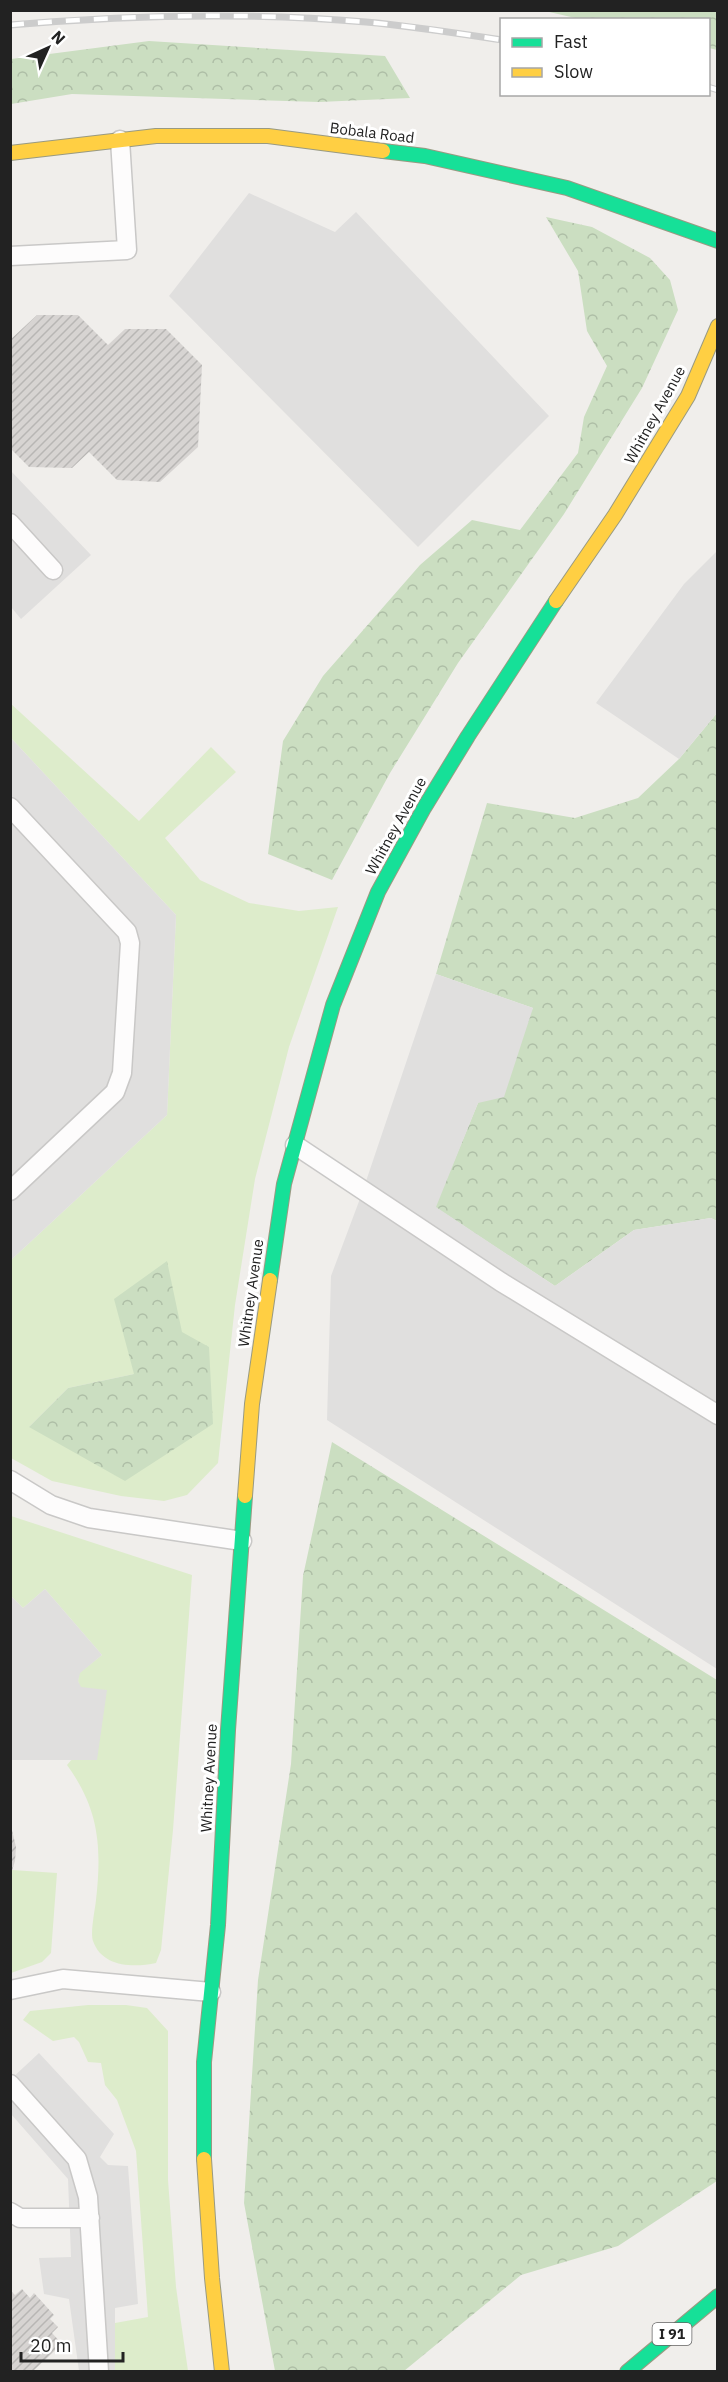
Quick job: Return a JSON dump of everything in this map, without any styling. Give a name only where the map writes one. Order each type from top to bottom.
[{"type":"main road","name":"Bobala Road","points":[[10,153],[156,136],[268,136],[426,156],[567,188],[717,241]]},
{"type":"main road","name":"Whitney Avenue","points":[[222,2372],[212,2278],[203,2149],[204,2062],[218,1925],[228,1730],[252,1404],[284,1184],[333,1005],[378,892],[424,807],[468,736],[540,624],[615,515],[688,396],[717,326]]},
{"type":"main road","name":"I 91","points":[[627,2372],[717,2296]]},
{"type":"lane","points":[[10,256],[127,250],[120,140]]},
{"type":"lane","points":[[10,523],[53,570]]},
{"type":"lane","points":[[10,807],[127,932],[130,943],[122,1073],[115,1092],[10,1191]]},
{"type":"lane","points":[[295,1145],[501,1282],[717,1415]]},
{"type":"lane","points":[[10,1480],[51,1505],[89,1518],[242,1541]]},
{"type":"lane","points":[[10,1990],[63,1978],[211,1992]]},
{"type":"lane","points":[[10,2084],[77,2159],[88,2197],[99,2372]]},
{"type":"lane","points":[[10,2212],[20,2218],[90,2218]]},
{"type":"green space","points":[[545,11],[717,11],[717,50],[710,48],[710,18],[575,18]]},
{"type":"green space","points":[[149,41],[385,56],[410,98],[319,102],[72,94],[11,104],[11,59]]},
{"type":"green space","points":[[546,217],[592,227],[650,258],[670,280],[678,310],[642,388],[564,514],[458,663],[390,773],[332,880],[268,854],[283,741],[323,676],[420,565],[472,520],[520,530],[578,453],[584,417],[607,366],[587,331],[578,271]]},
{"type":"green space","points":[[10,703],[139,821],[211,747],[236,772],[165,838],[200,880],[249,903],[299,911],[338,907],[289,1047],[255,1179],[235,1305],[218,1463],[187,1495],[164,1501],[121,1496],[52,1481],[11,1458],[11,1260],[167,1115],[176,915],[11,738]],"holes":[[[134,1374],[29,1427],[68,1388]]]},
{"type":"green space","points":[[717,713],[717,1221],[711,1218],[634,1230],[555,1286],[435,1207],[478,1103],[533,1008],[436,974],[487,803],[575,818],[638,798],[679,759]]},
{"type":"green space","points":[[167,1261],[182,1332],[209,1347],[213,1424],[125,1481],[29,1427],[68,1388],[134,1374],[114,1299]]},
{"type":"green space","points":[[332,1442],[717,1680],[717,2181],[618,2246],[521,2275],[404,2371],[275,2371],[244,2203],[258,1980],[291,1764],[303,1576]]},
{"type":"green space","points":[[11,1516],[192,1575],[173,1830],[161,1950],[156,1963],[119,1964],[103,1956],[93,1941],[92,1927],[98,1881],[96,1829],[86,1797],[67,1765],[73,1758],[97,1760],[78,1681],[79,1673],[102,1655],[45,1589],[23,1608],[11,1596]]},
{"type":"green space","points":[[12,1870],[57,1873],[51,1953],[42,1962],[11,1973],[10,1875]]},
{"type":"green space","points":[[88,2005],[126,2005],[147,2008],[168,2031],[168,2180],[176,2287],[188,2371],[115,2370],[115,2323],[148,2317],[136,2151],[117,2100],[105,2085],[101,2063],[88,2062],[79,2042],[74,2037],[53,2041],[23,2020],[30,2011]]},
{"type":"shaded area","points":[[249,193],[335,232],[356,212],[549,416],[418,547],[169,296]]},
{"type":"shaded area","points":[[10,470],[91,555],[21,619],[11,607]]},
{"type":"shaded area","points":[[717,551],[717,713],[679,759],[596,703],[684,584]]},
{"type":"shaded area","points":[[11,738],[176,915],[167,1115],[11,1260]]},
{"type":"shaded area","points":[[436,974],[533,1008],[504,1097],[478,1103],[436,1207],[555,1286],[634,1230],[711,1218],[717,1221],[717,1669],[327,1420],[331,1276],[361,1196]]},
{"type":"shaded area","points":[[45,1589],[102,1655],[80,1673],[78,1681],[81,1687],[107,1690],[97,1760],[11,1760],[11,1596],[23,1608]]},
{"type":"shaded area","points":[[39,2053],[114,2134],[100,2157],[108,2165],[128,2166],[138,2304],[115,2308],[115,2371],[79,2371],[69,2299],[44,2294],[39,2258],[71,2257],[68,2179],[11,2114],[10,2080]]},
{"type":"building","points":[[37,315],[78,315],[108,345],[125,329],[166,329],[202,365],[198,447],[160,482],[117,480],[89,452],[72,468],[29,467],[10,448],[10,340]]},
{"type":"building","points":[[11,1826],[16,1847],[11,1874]]},
{"type":"building","points":[[22,2289],[30,2298],[34,2293],[54,2315],[50,2319],[58,2327],[52,2333],[62,2344],[32,2372],[10,2372],[10,2290],[15,2295]]},
{"type":"railway","points":[[10,25],[143,17],[277,17],[383,24],[500,40]]},
{"type":"railway","points":[[710,88],[718,90]]},
{"type":"traffic: fast","points":[[383,151],[425,156],[567,188],[718,241]]},
{"type":"traffic: fast","points":[[270,1280],[284,1184],[333,1005],[378,892],[424,808],[468,736],[556,601]]},
{"type":"traffic: fast","points":[[204,2159],[204,2062],[218,1925],[228,1730],[245,1496]]},
{"type":"traffic: fast","points":[[627,2372],[718,2296]]},
{"type":"traffic: slow","points":[[10,153],[156,136],[268,136],[383,151]]},
{"type":"traffic: slow","points":[[556,601],[615,515],[688,396],[718,326]]},
{"type":"traffic: slow","points":[[245,1496],[252,1404],[270,1280]]},
{"type":"traffic: slow","points":[[204,2159],[212,2278],[222,2372]]}]
